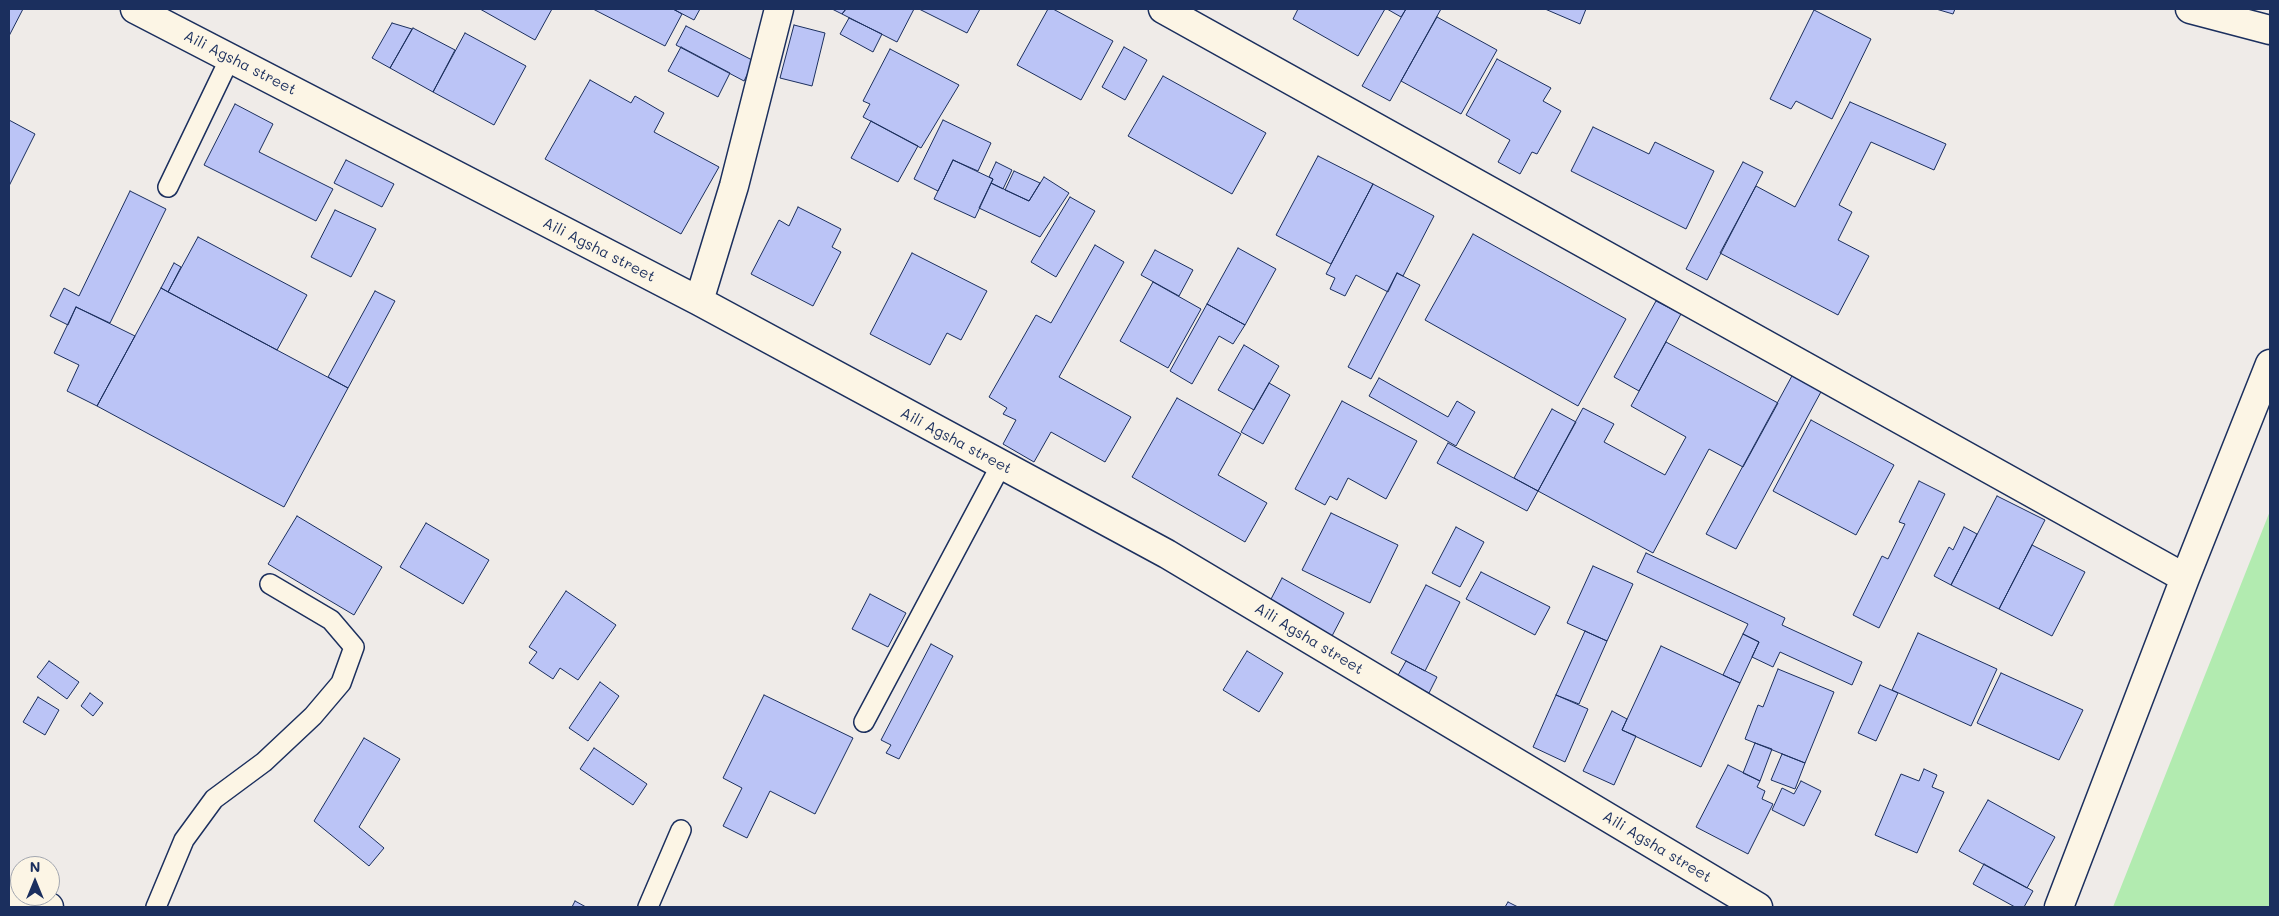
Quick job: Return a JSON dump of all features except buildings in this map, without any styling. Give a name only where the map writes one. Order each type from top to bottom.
[{"type":"street","name":"Aili Agsha street","points":[[135,9],[699,301],[1167,554],[1758,907]]},
{"type":"street","points":[[699,301],[734,186],[779,9]]},
{"type":"street","points":[[1163,9],[2185,578]]},
{"type":"street","points":[[2190,9],[2270,30]]},
{"type":"street","points":[[2059,907],[2185,578],[2270,364]]},
{"type":"street","points":[[9,895],[49,907]]},
{"type":"lane","points":[[168,187],[230,58]]},
{"type":"lane","points":[[864,722],[1001,465]]},
{"type":"lane","points":[[156,907],[184,840],[214,798],[264,762],[313,716],[341,683],[354,647],[330,620],[270,584]]},
{"type":"lane","points":[[648,907],[681,830]]},
{"type":"green space","points":[[2270,511],[2270,907],[2113,907]]}]
